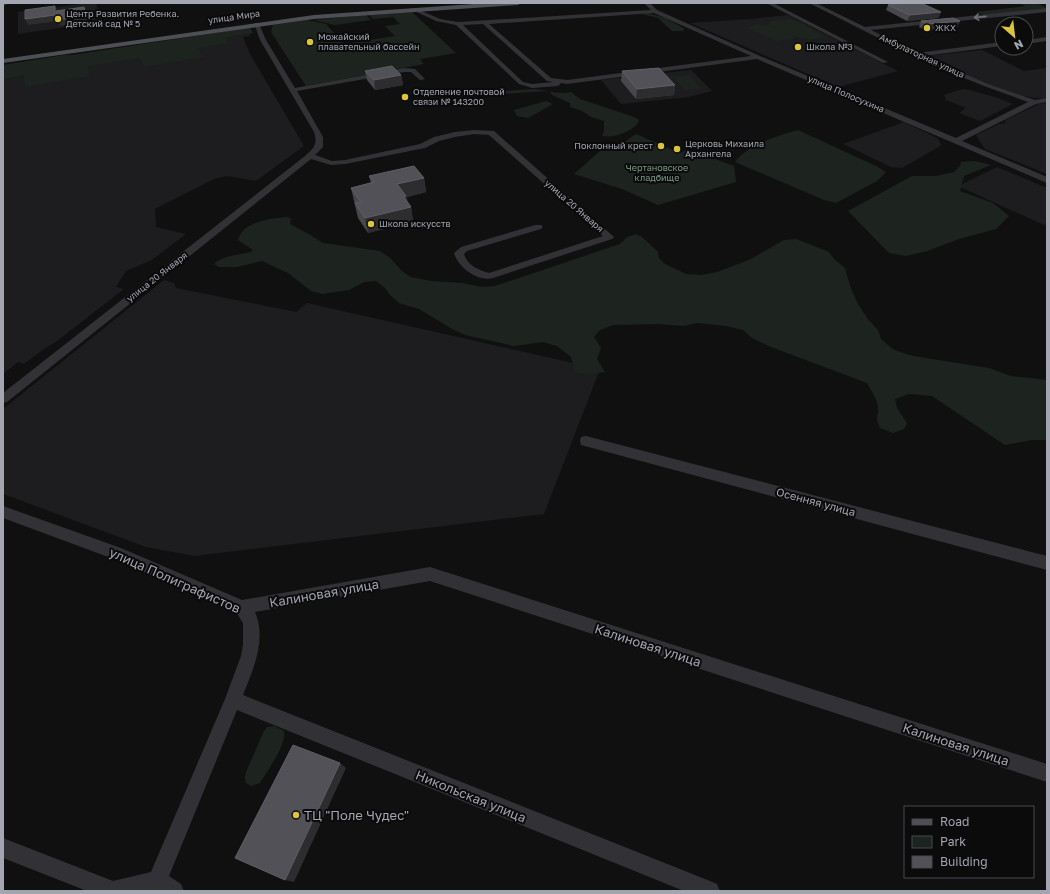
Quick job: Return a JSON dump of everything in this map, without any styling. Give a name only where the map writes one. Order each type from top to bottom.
[{"type":"main road","points":[[406,3],[413,9]]},
{"type":"main road","name":"улица Мира","points":[[3,61],[256,24],[340,14],[518,3]]},
{"type":"street","points":[[3,4],[7,3]]},
{"type":"street","name":"улица Полосухина","points":[[647,3],[655,11],[758,57],[1047,180]]},
{"type":"street","points":[[769,3],[885,62]]},
{"type":"street","name":"Амбулаторная улица","points":[[812,3],[915,54],[986,85],[1034,102]]},
{"type":"street","points":[[413,9],[438,20],[458,24],[655,11]]},
{"type":"street","points":[[864,29],[1047,10]]},
{"type":"street","points":[[485,23],[517,54],[549,80],[564,82]]},
{"type":"street","name":"улица 20 Января","points":[[3,399],[310,156],[319,147],[320,138],[263,40],[256,24]]},
{"type":"street","points":[[458,24],[497,57],[525,85],[548,85],[758,57]]},
{"type":"street","points":[[1034,41],[1047,39]]},
{"type":"street","points":[[915,54],[994,45]]},
{"type":"street","points":[[293,90],[404,70],[412,70],[422,79]]},
{"type":"street","points":[[957,141],[1034,102],[1047,100]]},
{"type":"street","name":"улица 20 Января","points":[[310,156],[331,163],[345,162],[422,146],[430,141],[466,133],[480,131],[491,133],[609,237],[489,276],[465,265],[459,257],[459,254],[464,249],[538,227]]},
{"type":"street","name":"Осенняя улица","points":[[586,441],[1047,563]]},
{"type":"street","name":"улица Полиграфистов","points":[[3,512],[116,553],[242,607],[248,615],[251,623],[251,644],[249,656],[162,888]]},
{"type":"street","name":"Калиновая улица","points":[[242,607],[430,574],[1047,773]]},
{"type":"street","name":"Никольская улица","points":[[233,700],[710,891]]},
{"type":"street","points":[[3,848],[113,891],[162,888]]},
{"type":"shaded area","points":[[96,3],[101,22],[18,34],[18,12]]},
{"type":"shaded area","name":"Школа №3","points":[[788,15],[898,71],[838,87],[690,23]]},
{"type":"shaded area","points":[[249,34],[251,36],[243,37],[250,54],[304,146],[256,181],[227,176],[214,179],[155,209],[156,227],[186,234],[152,260],[126,271],[116,287],[124,289],[57,341],[24,364],[18,362],[3,374],[3,68]]},
{"type":"shaded area","points":[[982,50],[1024,71],[1047,68],[1047,98],[1035,98],[1020,95],[984,83],[927,58],[927,56]]},
{"type":"shaded area","points":[[691,70],[712,91],[689,97],[621,104],[601,80]]},
{"type":"shaded area","points":[[966,89],[1013,104],[980,121],[959,113],[966,108],[946,100],[944,95]]},
{"type":"shaded area","points":[[1047,103],[1047,174],[985,149],[976,135],[999,124],[1006,123],[1005,120],[1039,104]]},
{"type":"shaded area","points":[[904,122],[937,138],[942,145],[902,168],[891,167],[843,144]]},
{"type":"shaded area","points":[[997,167],[1047,188],[1047,224],[1044,225],[958,186]]},
{"type":"shaded area","points":[[164,280],[174,283],[176,288],[296,312],[307,303],[600,369],[544,514],[194,556],[146,547],[3,494],[3,409]]},
{"type":"green space","points":[[1018,3],[1036,3],[1047,8],[983,15],[976,12],[1026,6]]},
{"type":"green space","points":[[412,12],[456,53],[420,59],[424,64],[306,86],[271,32],[273,25],[307,20],[326,24],[344,44],[395,36],[385,26],[400,24],[393,17],[373,19],[369,15]]},
{"type":"green space","points":[[648,13],[665,18],[685,29],[683,31],[672,31],[658,18],[642,14]]},
{"type":"green space","points":[[366,15],[371,20],[335,25],[313,20]]},
{"type":"green space","points":[[789,19],[802,23],[825,37],[810,40],[793,36],[793,39],[777,41],[747,28],[758,25],[775,28],[768,25],[771,21]]},
{"type":"green space","points":[[250,28],[253,33],[225,38],[228,43],[198,48],[203,57],[144,67],[140,58],[88,66],[89,76],[25,87],[24,75],[3,79],[3,65]]},
{"type":"green space","points":[[689,75],[702,89],[685,90],[673,77]]},
{"type":"green space","points":[[535,89],[548,91],[502,94],[503,91]]},
{"type":"green space","points":[[549,91],[562,93],[571,92],[580,99],[639,120],[634,127],[624,133],[607,137],[603,136],[604,121],[591,117],[582,111],[570,107],[570,103],[552,95]]},
{"type":"green space","points":[[546,101],[553,104],[528,118],[517,116],[514,110]]},
{"type":"green space","points":[[798,130],[886,172],[877,181],[836,203],[824,200],[735,162],[740,156],[755,146],[773,138]]},
{"type":"green space","name":"Чертановское кладбище","points":[[636,134],[680,153],[688,149],[734,166],[736,182],[658,205],[622,189],[574,174],[608,144],[620,145]]},
{"type":"green space","points":[[975,161],[991,165],[964,176],[960,191],[993,203],[1009,216],[996,229],[959,239],[927,251],[906,256],[889,253],[848,211],[912,176],[936,176],[954,172],[960,166],[961,162]]},
{"type":"green space","points":[[287,217],[291,219],[290,224],[323,243],[380,251],[390,258],[403,272],[411,277],[431,281],[463,283],[481,287],[495,286],[620,244],[627,237],[636,234],[642,237],[658,252],[659,258],[665,264],[686,274],[701,275],[717,272],[749,260],[784,240],[796,239],[829,252],[834,259],[845,268],[850,286],[858,304],[867,318],[878,330],[881,339],[894,350],[913,356],[989,368],[1011,376],[1047,380],[1047,440],[1031,440],[1005,445],[932,396],[909,394],[895,399],[897,408],[907,423],[904,429],[893,433],[880,428],[877,419],[877,404],[867,383],[771,347],[752,338],[743,330],[726,326],[697,323],[684,326],[657,324],[613,325],[600,330],[594,337],[601,348],[597,359],[605,372],[588,374],[575,372],[571,357],[557,346],[543,342],[514,346],[465,335],[419,309],[399,303],[376,281],[364,282],[349,290],[322,294],[311,291],[288,273],[262,261],[237,267],[219,267],[214,264],[226,257],[251,252],[253,250],[238,240],[245,229],[251,225],[273,218]]},
{"type":"green space","points":[[274,726],[284,731],[280,750],[260,783],[251,786],[246,783],[246,772],[264,731],[267,727]]},
{"type":"building","points":[[921,3],[941,12],[910,15],[888,5]]},
{"type":"building","points":[[55,6],[55,15],[25,19],[25,10]]},
{"type":"building","points":[[84,7],[86,16],[57,20],[56,11]]},
{"type":"building","points":[[953,18],[960,21],[928,24],[921,21]]},
{"type":"building","points":[[392,66],[401,75],[374,80],[365,71]]},
{"type":"building","points":[[659,68],[675,85],[637,89],[622,71]]},
{"type":"building","points":[[414,166],[424,178],[397,184],[406,196],[404,197],[411,207],[365,218],[355,203],[361,202],[351,188],[374,182],[369,176]]},
{"type":"building","name":"ТЦ \"Поле Чудес\"","points":[[293,745],[340,763],[285,880],[235,858]]},
{"type":"place","name":"Центр Развития Ребенка. Детский сад № 5","points":[[58,19]]},
{"type":"place","name":"ЖКХ","points":[[927,28]]},
{"type":"place","name":"Можайский плавательный бассейн","points":[[310,42]]},
{"type":"place","name":"Школа №3","points":[[798,47]]},
{"type":"place","name":"Отделение почтовой связи № 143200","points":[[405,97]]},
{"type":"place","name":"Поклонный крест","points":[[661,146]]},
{"type":"place","name":"Церковь Михаила Архангела","points":[[677,149]]},
{"type":"place","name":"Школа искусств","points":[[371,224]]},
{"type":"place","name":"ТЦ \"Поле Чудес\"","points":[[296,815]]}]
